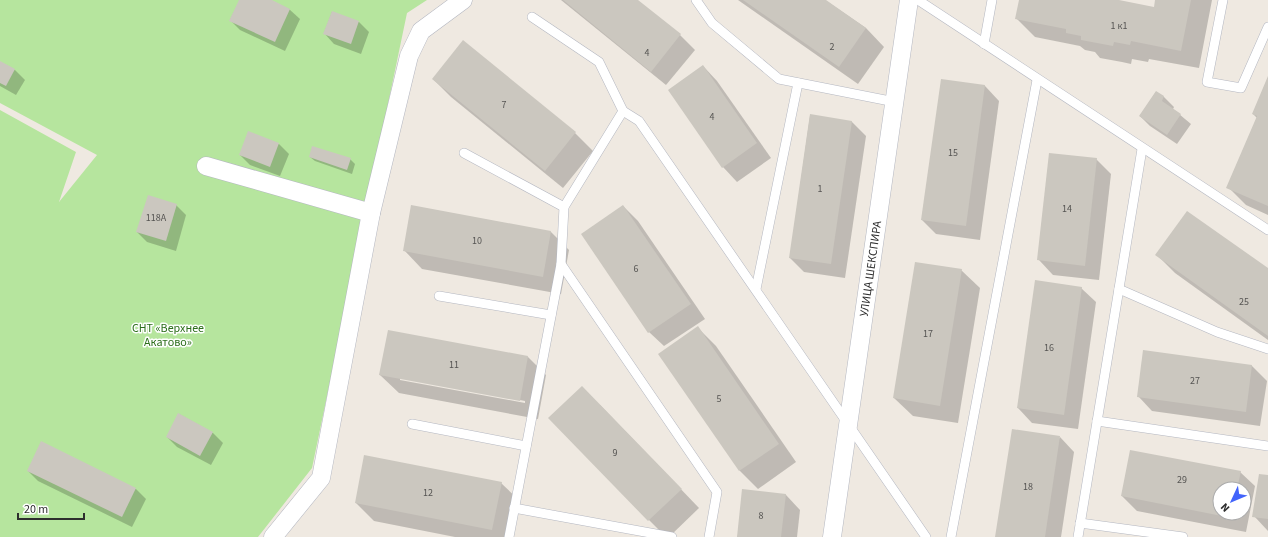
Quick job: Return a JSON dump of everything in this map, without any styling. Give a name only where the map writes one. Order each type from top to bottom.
[{"type":"street","points":[[273,537],[321,478],[371,213],[409,56],[421,31],[463,0]]},
{"type":"street","name":"УЛИЦА ШЕКСПИРА","points":[[832,537],[909,0]]},
{"type":"street","points":[[206,166],[371,213]]},
{"type":"lane","points":[[696,0],[712,23],[779,79],[895,102]]},
{"type":"lane","points":[[918,0],[1037,80],[1268,230]]},
{"type":"lane","points":[[984,44],[992,0]]},
{"type":"lane","points":[[1223,0],[1207,82],[1241,88],[1268,27]]},
{"type":"lane","points":[[532,17],[599,62],[623,111],[640,121],[926,537]]},
{"type":"lane","points":[[951,537],[1037,80]]},
{"type":"lane","points":[[756,289],[798,83]]},
{"type":"lane","points":[[509,537],[561,264],[564,207],[623,111]]},
{"type":"lane","points":[[1078,537],[1142,149]]},
{"type":"lane","points":[[464,153],[564,207]]},
{"type":"lane","points":[[561,264],[716,492],[709,537]]},
{"type":"lane","points":[[1119,289],[1217,332],[1268,349]]},
{"type":"lane","points":[[439,296],[551,315]]},
{"type":"lane","points":[[1097,421],[1268,446]]},
{"type":"lane","points":[[412,424],[526,446]]},
{"type":"lane","points":[[514,508],[672,537]]},
{"type":"lane","points":[[1080,523],[1183,537]]},
{"type":"green space","name":"СНТ «Верхнее Акатово»","points":[[0,0],[427,0],[407,13],[312,468],[258,537],[0,537],[0,110],[76,152],[59,202],[97,155],[0,103]]},
{"type":"building","points":[[239,0],[272,0],[290,9],[275,42],[229,21]]},
{"type":"building","points":[[563,0],[638,0],[681,34],[651,72]]},
{"type":"building","points":[[743,0],[826,0],[866,28],[839,67]]},
{"type":"building","points":[[1019,0],[1119,0],[1154,7],[1155,0],[1191,0],[1181,51],[1131,41],[1130,45],[1114,42],[1113,46],[1081,40],[1081,36],[1066,33],[1066,29],[1015,19]]},
{"type":"building","points":[[332,11],[359,21],[351,44],[323,34]]},
{"type":"building","points":[[463,40],[576,132],[545,171],[432,79]]},
{"type":"building","points":[[0,61],[15,69],[6,86],[0,83]]},
{"type":"building","points":[[703,65],[757,143],[722,168],[668,90]]},
{"type":"building","points":[[1268,76],[1268,206],[1226,188],[1257,116],[1252,114]]},
{"type":"building","points":[[941,79],[985,85],[966,226],[921,220]]},
{"type":"building","points":[[1156,91],[1164,96],[1162,101],[1181,114],[1167,135],[1139,116]]},
{"type":"building","points":[[810,114],[852,121],[831,264],[789,258]]},
{"type":"building","points":[[248,131],[279,143],[270,167],[239,155]]},
{"type":"building","points":[[312,146],[351,158],[347,170],[309,157]]},
{"type":"building","points":[[1049,153],[1097,158],[1085,266],[1037,260]]},
{"type":"building","points":[[148,195],[177,204],[166,241],[136,232]]},
{"type":"building","points":[[411,205],[551,231],[543,277],[403,251]]},
{"type":"building","points":[[623,205],[691,304],[648,333],[581,234]]},
{"type":"building","points":[[1187,211],[1268,268],[1268,336],[1155,255]]},
{"type":"building","points":[[915,262],[962,269],[940,406],[893,398]]},
{"type":"building","points":[[1035,280],[1082,287],[1064,415],[1017,408]]},
{"type":"building","points":[[698,326],[779,444],[739,471],[658,354]]},
{"type":"building","points":[[388,330],[528,356],[520,401],[379,375]]},
{"type":"building","points":[[1143,350],[1252,365],[1246,412],[1137,397]]},
{"type":"building","points":[[582,386],[682,489],[648,521],[548,418]]},
{"type":"building","points":[[178,413],[213,432],[200,456],[166,437]]},
{"type":"building","points":[[1012,429],[1060,436],[1045,537],[995,537]]},
{"type":"building","points":[[41,441],[136,488],[122,517],[27,471]]},
{"type":"building","points":[[1130,450],[1241,471],[1239,481],[1212,481],[1212,514],[1121,496]]},
{"type":"building","points":[[364,455],[502,482],[492,530],[355,503]]},
{"type":"building","points":[[1259,474],[1268,475],[1268,519],[1252,517]]},
{"type":"building","points":[[742,489],[786,494],[781,537],[737,537]]}]
